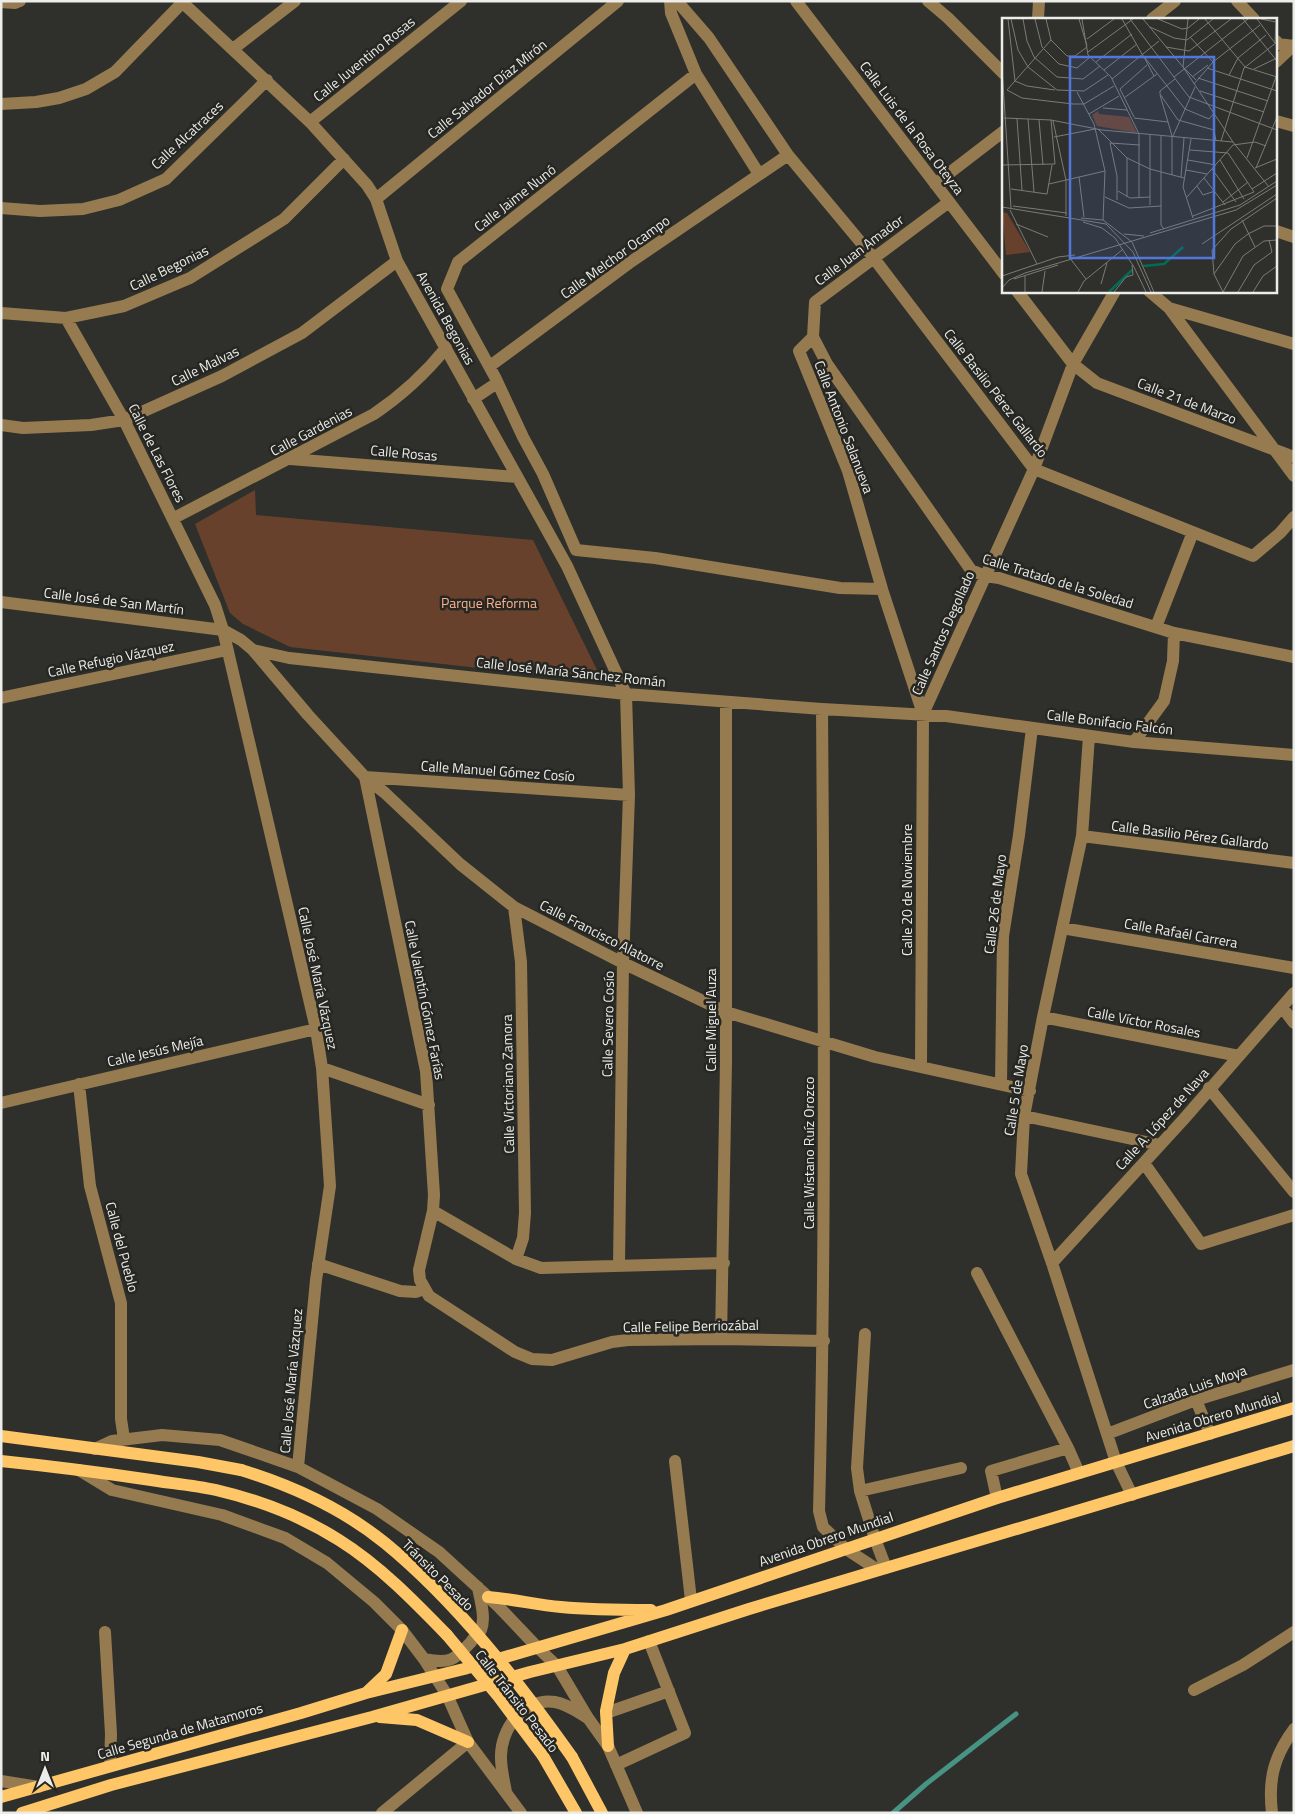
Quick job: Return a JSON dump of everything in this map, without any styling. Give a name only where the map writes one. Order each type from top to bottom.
[{"type":"main road","name":"Avenida Obrero Mundial","points":[[366,1693],[464,1669],[666,1610],[997,1498],[1294,1408]]},
{"type":"main road","name":"Tránsito Pesado","points":[[1,1436],[198,1462],[241,1470],[297,1490],[323,1503],[350,1519],[391,1548],[424,1577],[468,1625],[543,1716],[572,1757]]},
{"type":"main road","points":[[22,1813],[110,1785],[625,1649],[882,1569],[1294,1446]]},
{"type":"main road","points":[[1,1460],[79,1470]]},
{"type":"main road","name":"Calle Tránsito Pesado","points":[[79,1470],[214,1490],[242,1497],[277,1509],[338,1540],[384,1574],[447,1635],[523,1728],[564,1789],[576,1813]]},
{"type":"main road","points":[[488,1597],[510,1599],[536,1605],[587,1610],[666,1610]]},
{"type":"main road","points":[[366,1693],[386,1674],[402,1630]]},
{"type":"main road","points":[[608,1746],[606,1713],[614,1673],[625,1649]]},
{"type":"main road","name":"Calle Segunda de Matamoros","points":[[1,1797],[42,1787],[366,1693]]},
{"type":"main road","points":[[372,1717],[417,1720],[468,1742]]},
{"type":"main road","name":"Calle Tránsito Pesado","points":[[572,1757],[602,1813]]},
{"type":"street","points":[[1,2],[14,3],[20,1]]},
{"type":"street","points":[[233,50],[295,1]]},
{"type":"street","name":"Calle Juventino Rosas","points":[[310,122],[461,1]]},
{"type":"street","name":"Calle Salvador Díaz Mirón","points":[[376,199],[618,1]]},
{"type":"street","points":[[670,1],[672,13],[696,74],[759,174],[788,155]]},
{"type":"street","name":"Calle Basilio Pérez Gallardo","points":[[678,1],[709,38],[788,155],[873,257],[1034,469],[1253,556],[1280,533],[1294,517]]},
{"type":"street","name":"Calle Luis de la Rosa Oteyza","points":[[796,1],[1002,271]]},
{"type":"street","points":[[928,1],[948,18],[1002,72]]},
{"type":"street","points":[[946,1],[948,18]]},
{"type":"street","points":[[1038,18],[1039,1]]},
{"type":"street","points":[[1153,18],[1175,1]]},
{"type":"street","points":[[1237,1],[1253,18]]},
{"type":"street","points":[[1,104],[59,98],[86,89],[115,72],[182,2]]},
{"type":"street","name":"Avenida Begonias","points":[[182,2],[310,122],[367,185],[376,199],[397,261],[567,566],[626,694]]},
{"type":"street","points":[[1278,44],[1293,46]]},
{"type":"street","points":[[1278,60],[1293,46]]},
{"type":"street","name":"Calle Jaime Nunó","points":[[576,550],[556,501],[490,366],[447,289],[458,262],[696,74]]},
{"type":"street","name":"Calle Alcatraces","points":[[1,208],[40,211],[83,209],[119,200],[166,178],[267,80]]},
{"type":"street","points":[[1278,122],[1294,126]]},
{"type":"street","points":[[935,184],[1002,133]]},
{"type":"street","name":"Calle Begonias","points":[[1,314],[66,318],[124,306],[190,278],[284,219],[344,159]]},
{"type":"street","name":"Calle Melchor Ocampo","points":[[490,366],[632,261],[759,174]]},
{"type":"street","name":"Calle Juan Amador","points":[[812,337],[815,302],[948,202]]},
{"type":"street","points":[[1278,232],[1294,237]]},
{"type":"street","name":"Calle Malvas","points":[[1,425],[23,428],[91,425],[124,420],[222,376],[302,333],[397,261]]},
{"type":"street","points":[[1018,292],[1073,364]]},
{"type":"street","name":"Calle Santos Degollado","points":[[922,714],[1034,469],[1073,364],[1114,292]]},
{"type":"street","points":[[1150,292],[1169,308],[1294,476]]},
{"type":"street","points":[[1169,308],[1294,344]]},
{"type":"street","name":"Calle de Las Flores","points":[[66,318],[124,420],[174,518],[215,605],[222,625]]},
{"type":"street","name":"Calle Tratado de la Soledad","points":[[812,337],[826,364],[971,570],[985,576],[999,578],[1174,633],[1294,657]]},
{"type":"street","name":"Calle Antonio Salanueva","points":[[812,337],[799,351],[848,471],[882,589]]},
{"type":"street","name":"Calle Gardenias","points":[[174,518],[374,414],[397,398],[430,368],[446,348]]},
{"type":"street","name":"Calle 21 de Marzo","points":[[1073,364],[1098,382],[1294,458]]},
{"type":"street","points":[[473,399],[497,383]]},
{"type":"street","name":"Calle Rosas","points":[[290,458],[517,477]]},
{"type":"street","points":[[1156,627],[1193,532]]},
{"type":"street","points":[[567,566],[576,550],[655,558],[840,588],[882,589],[922,714]]},
{"type":"street","name":"Calle José de San Martín","points":[[1,602],[222,625]]},
{"type":"street","name":"Calle José María Sánchez Román","points":[[222,625],[253,650],[288,658],[626,694],[822,709],[922,714]]},
{"type":"street","name":"Calle José María Vázquez","points":[[222,625],[316,1029],[322,1068],[330,1186],[318,1264],[298,1467]]},
{"type":"street","points":[[1134,742],[1164,701],[1173,662],[1174,633]]},
{"type":"street","name":"Calle Refugio Vázquez","points":[[1,698],[227,650]]},
{"type":"street","name":"Calle Francisco Alatorre","points":[[253,650],[308,715],[365,777],[385,793],[460,864],[514,907],[623,963],[726,1012],[875,1057],[1030,1091]]},
{"type":"street","name":"Calle Severo Cosío","points":[[619,1265],[623,963],[630,795],[626,694]]},
{"type":"street","name":"Calle Miguel Auza","points":[[721,1339],[724,1263],[726,1012],[726,702]]},
{"type":"street","name":"Calle Wistano Ruíz Orozco","points":[[822,709],[825,1042],[824,1341],[819,1511],[823,1527],[846,1549],[882,1569]]},
{"type":"street","name":"Calle Bonifacio Falcón","points":[[922,714],[1134,742],[1294,755]]},
{"type":"street","name":"Calle 20 de Noviembre","points":[[921,1066],[922,714]]},
{"type":"street","name":"Calle 26 de Mayo","points":[[1001,1084],[1003,936],[1019,835],[1032,728]]},
{"type":"street","name":"Calle 5 de Mayo","points":[[1089,736],[1082,836],[1024,1116],[1021,1174],[1052,1263],[1116,1462],[1132,1495]]},
{"type":"street","name":"Calle Manuel Gómez Cosío","points":[[365,777],[630,795]]},
{"type":"street","name":"Calle Valentín Gómez Farías","points":[[365,777],[426,1071],[434,1195],[433,1211],[419,1270],[420,1280],[424,1289]]},
{"type":"street","name":"Calle Basilio Pérez Gallardo","points":[[1082,836],[1294,863]]},
{"type":"street","name":"Calle Victoriano Zamora","points":[[514,907],[521,962],[525,1213],[522,1238],[516,1259]]},
{"type":"street","name":"Calle Rafaél Carrera","points":[[1062,928],[1294,968]]},
{"type":"street","name":"Calle A. López de Nava","points":[[1052,1263],[1160,1145],[1294,993]]},
{"type":"street","points":[[1282,1007],[1294,1023]]},
{"type":"street","name":"Calle Víctor Rosales","points":[[1043,1017],[1239,1056]]},
{"type":"street","name":"Calle Jesús Mejía","points":[[1,1103],[316,1029]]},
{"type":"street","points":[[322,1068],[428,1105]]},
{"type":"street","name":"Calle del Pueblo","points":[[80,1084],[90,1186],[121,1303],[121,1419],[124,1439]]},
{"type":"street","points":[[1209,1088],[1294,1192]]},
{"type":"street","points":[[1024,1116],[1160,1145]]},
{"type":"street","points":[[1144,1162],[1201,1244],[1294,1215]]},
{"type":"street","points":[[433,1211],[516,1259],[541,1268],[724,1263]]},
{"type":"street","points":[[318,1264],[400,1291],[416,1292],[424,1289]]},
{"type":"street","points":[[977,1273],[1079,1472]]},
{"type":"street","name":"Calle Felipe Berriozábal","points":[[424,1289],[429,1296],[515,1352],[532,1359],[552,1360],[620,1341],[721,1339],[824,1341]]},
{"type":"street","points":[[865,1334],[857,1468],[860,1491],[882,1569]]},
{"type":"street","name":"Calzada Luis Moya","points":[[1107,1434],[1196,1400],[1294,1370]]},
{"type":"street","points":[[1196,1400],[1210,1434]]},
{"type":"street","points":[[95,1449],[112,1441],[162,1435],[220,1440],[298,1467],[377,1509],[439,1552],[478,1587],[557,1666],[588,1718],[608,1746],[637,1813]]},
{"type":"street","points":[[997,1498],[991,1471],[1068,1448]]},
{"type":"street","points":[[675,1461],[691,1600]]},
{"type":"street","points":[[860,1491],[961,1468]]},
{"type":"street","points":[[79,1470],[112,1490],[222,1514],[285,1538],[327,1563],[374,1602],[402,1630],[424,1659],[447,1696],[468,1742],[521,1813]]},
{"type":"street","points":[[424,1659],[436,1661],[452,1660],[480,1630],[482,1612],[478,1587]]},
{"type":"street","points":[[105,1632],[111,1734],[110,1766]]},
{"type":"street","points":[[1194,1690],[1243,1665],[1294,1632]]},
{"type":"street","points":[[616,1765],[686,1733],[649,1641]]},
{"type":"street","points":[[606,1713],[669,1690]]},
{"type":"street","points":[[506,1794],[501,1758],[502,1744],[505,1732],[518,1714],[536,1704],[553,1702],[566,1704],[588,1718]]},
{"type":"street","points":[[1272,1813],[1272,1772],[1285,1741],[1294,1729]]},
{"type":"street","points":[[382,1813],[468,1742]]},
{"type":"street","points":[[1,1781],[42,1787]]},
{"type":"green space","name":"Parque Reforma","points":[[255,490],[256,515],[533,540],[603,682],[290,647],[243,624],[230,613],[195,524]]},
{"type":"waterway","points":[[893,1813],[926,1784],[1016,1714]]}]
